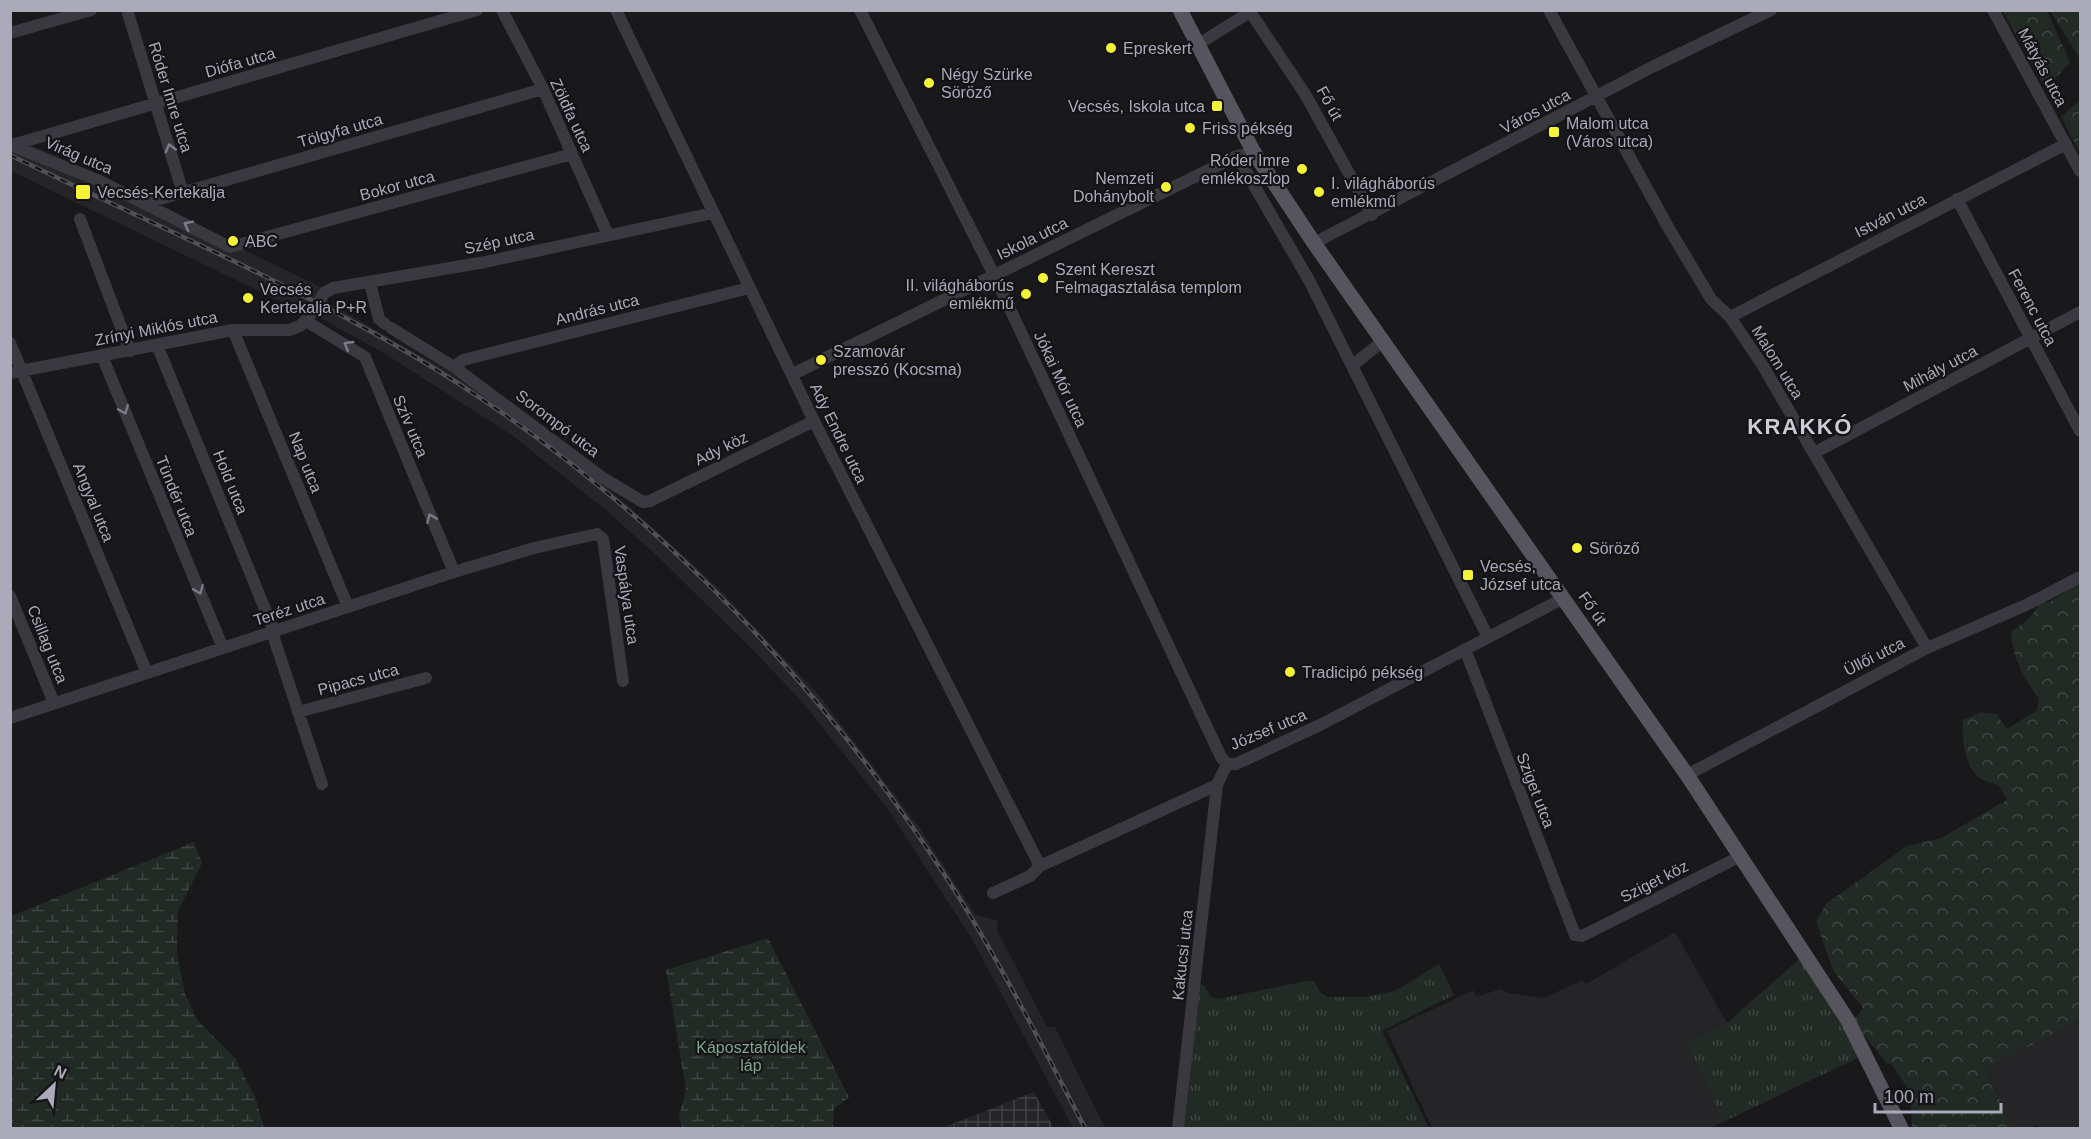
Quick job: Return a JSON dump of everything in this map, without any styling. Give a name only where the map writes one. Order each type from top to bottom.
[{"type":"main road","name":"Fő út","points":[[1180,10],[1253,151],[1741,856],[1847,1019],[1901,1128]]},
{"type":"street","points":[[10,33],[91,10]]},
{"type":"street","name":"Róder Imre utca","points":[[127,10],[183,193]]},
{"type":"street","name":"Diófa utca","points":[[11,145],[477,10]]},
{"type":"street","name":"Zöldfa utca","points":[[502,10],[543,89],[608,236]]},
{"type":"street","name":"Ady Endre utca","points":[[616,10],[814,421],[1040,866]]},
{"type":"street","name":"Jókai Mór utca","points":[[860,10],[994,275],[1221,757],[1227,764]]},
{"type":"street","name":"Malom utca","points":[[1549,10],[1596,98],[1711,299],[1730,317],[1763,366],[1927,648]]},
{"type":"street","name":"Város utca","points":[[1312,239],[1372,215],[1654,66],[1771,10]]},
{"type":"street","name":"Mátyás utca","points":[[1993,10],[2080,171]]},
{"type":"street","name":"Fő út","points":[[1197,45],[1250,11],[1305,94],[1372,215]]},
{"type":"street","name":"Tölgyfa utca","points":[[146,203],[543,89]]},
{"type":"street","name":"István utca","points":[[1730,317],[2066,144]]},
{"type":"street","name":"Virág utca","points":[[11,145],[146,203],[231,247]]},
{"type":"street","name":"Iskola utca","points":[[793,374],[1236,156],[1253,151]]},
{"type":"street","name":"Bokor utca","points":[[231,247],[572,154]]},
{"type":"street","points":[[1236,156],[1278,231],[1290,246],[1353,365],[1488,637]]},
{"type":"street","name":"Ferenc utca","points":[[1956,199],[2080,431]]},
{"type":"street","name":"Szép utca","points":[[306,321],[324,293],[333,288],[370,283],[713,213]]},
{"type":"street","points":[[80,219],[130,351]]},
{"type":"street","points":[[1290,246],[1312,239]]},
{"type":"street","points":[[370,283],[379,319],[454,367]]},
{"type":"street","name":"András utca","points":[[454,367],[464,360],[749,288]]},
{"type":"street","name":"Mihály utca","points":[[1814,453],[2080,312]]},
{"type":"street","name":"Zrínyi Miklós utca","points":[[16,372],[233,330],[289,330],[306,321]]},
{"type":"street","name":"Szív utca","points":[[306,321],[364,357],[454,572]]},
{"type":"street","name":"Nap utca","points":[[233,330],[348,607]]},
{"type":"street","points":[[1353,365],[1383,341]]},
{"type":"street","name":"Angyal utca","points":[[10,343],[16,372],[147,673]]},
{"type":"street","name":"Hold utca","points":[[157,345],[273,631],[322,784]]},
{"type":"street","name":"Tündér utca","points":[[102,356],[223,648]]},
{"type":"street","name":"Sorompó utca","points":[[454,367],[603,478],[643,502]]},
{"type":"street","name":"Ady köz","points":[[643,502],[650,501],[814,421]]},
{"type":"street","name":"Vaspálya utca","points":[[580,537],[597,534],[603,539],[623,681]]},
{"type":"street","name":"Teréz utca","points":[[10,718],[454,572],[580,537]]},
{"type":"street","name":"Üllői utca","points":[[1687,775],[1927,648],[2026,605],[2080,578]]},
{"type":"street","name":"Csillag utca","points":[[10,597],[54,704]]},
{"type":"street","name":"József utca","points":[[1217,785],[1227,764],[1236,764],[1320,725],[1564,598]]},
{"type":"street","name":"Sziget utca","points":[[1465,649],[1570,929],[1575,935],[1582,936]]},
{"type":"street","name":"Pipacs utca","points":[[298,712],[426,678]]},
{"type":"street","points":[[993,893],[1030,876],[1040,866],[1217,785]]},
{"type":"street","name":"Kakucsi utca","points":[[1178,1128],[1217,785]]},
{"type":"street","name":"Sziget köz","points":[[1582,936],[1741,856]]},
{"type":"shaded area","points":[[28,144],[102,176],[217,237],[321,287],[329,303],[451,373],[605,486],[648,523],[718,588],[819,695],[919,827],[975,914],[998,921],[997,930],[1047,1027],[1055,1027],[1105,1128],[1073,1128],[972,939],[887,808],[803,703],[754,651],[656,555],[607,511],[513,436],[382,352],[322,319],[298,310],[11,171],[10,145]]},
{"type":"shaded area","points":[[1675,932],[1727,1023],[1686,1042],[1723,1122],[1710,1128],[1432,1128],[1387,1031],[1473,990],[1477,997],[1500,989],[1508,993],[1544,998],[1582,980],[1586,984]]},
{"type":"shaded area","points":[[2080,1020],[2080,1128],[2039,1128],[2037,1125],[2029,1128],[2013,1128],[1985,1069]]},
{"type":"shaded area","points":[[1034,1092],[1054,1128],[942,1128]]},
{"type":"green space","points":[[2003,11],[2047,11],[2070,62],[2055,79],[2042,82]]},
{"type":"green space","points":[[2050,11],[2080,11],[2080,59],[2052,14]]},
{"type":"green space","points":[[2080,100],[2080,153],[2061,117]]},
{"type":"green space","points":[[2080,582],[2080,1020],[1985,1069],[2013,1128],[1912,1128],[1911,1106],[1915,1099],[1892,1065],[1886,1063],[1853,1021],[1863,1008],[1834,972],[1816,922],[1826,904],[1907,846],[1941,838],[2007,800],[1999,786],[1981,779],[1971,768],[1964,744],[1963,720],[1980,712],[1996,714],[2007,729],[2037,710],[2039,698],[2020,667],[2011,632],[2030,618],[2041,602],[2050,602]]},
{"type":"green space","points":[[194,842],[202,863],[178,911],[177,954],[185,994],[198,1021],[235,1058],[256,1099],[264,1128],[11,1128],[11,916]]},
{"type":"green space","name":"Káposztaföldek láp","points":[[768,938],[849,1097],[834,1109],[833,1128],[682,1128],[679,1117],[686,1090],[666,970]]},
{"type":"green space","points":[[1805,954],[1866,1054],[1723,1122],[1686,1042],[1727,1023]]},
{"type":"green space","points":[[1439,964],[1454,995],[1382,1031],[1429,1128],[1178,1128],[1196,984],[1204,985],[1211,997],[1219,999],[1306,981],[1314,981],[1320,992],[1327,997],[1366,997],[1395,991]]},
{"type":"railway","points":[[10,155],[264,276],[412,355],[491,405],[567,460],[639,520],[708,584],[773,651],[834,723],[891,797],[944,874],[982,936],[1018,999],[1085,1128]]},
{"type":"place","name":"Epreskert","points":[[1111,48]]},
{"type":"place","name":"Négy Szürke Söröző","points":[[929,83]]},
{"type":"place","name":"Vecsés, Iskola utca","points":[[1217,106]]},
{"type":"place","name":"Friss pékség","points":[[1190,128]]},
{"type":"place","name":"Malom utca (Város utca)","points":[[1554,132]]},
{"type":"place","name":"Róder Imre emlékoszlop","points":[[1302,169]]},
{"type":"place","name":"Nemzeti Dohánybolt","points":[[1166,187]]},
{"type":"place","name":"Vecsés-Kertekalja","points":[[83,192]]},
{"type":"place","name":"I. világháborús emlékmű","points":[[1319,192]]},
{"type":"place","name":"ABC","points":[[233,241]]},
{"type":"place","name":"Szent Kereszt Felmagasztalása templom","points":[[1043,278]]},
{"type":"place","name":"II. világháborús emlékmű","points":[[1026,294]]},
{"type":"place","name":"Vecsés Kertekalja P+R","points":[[248,298]]},
{"type":"place","name":"Szamovár presszó (Kocsma)","points":[[821,360]]},
{"type":"place","name":"Söröző","points":[[1577,548]]},
{"type":"place","name":"Vecsés, József utca","points":[[1468,575]]},
{"type":"place","name":"Tradicipó pékség","points":[[1290,672]]},
{"type":"district","name":"KRAKKÓ","points":[[1800,426]]}]
